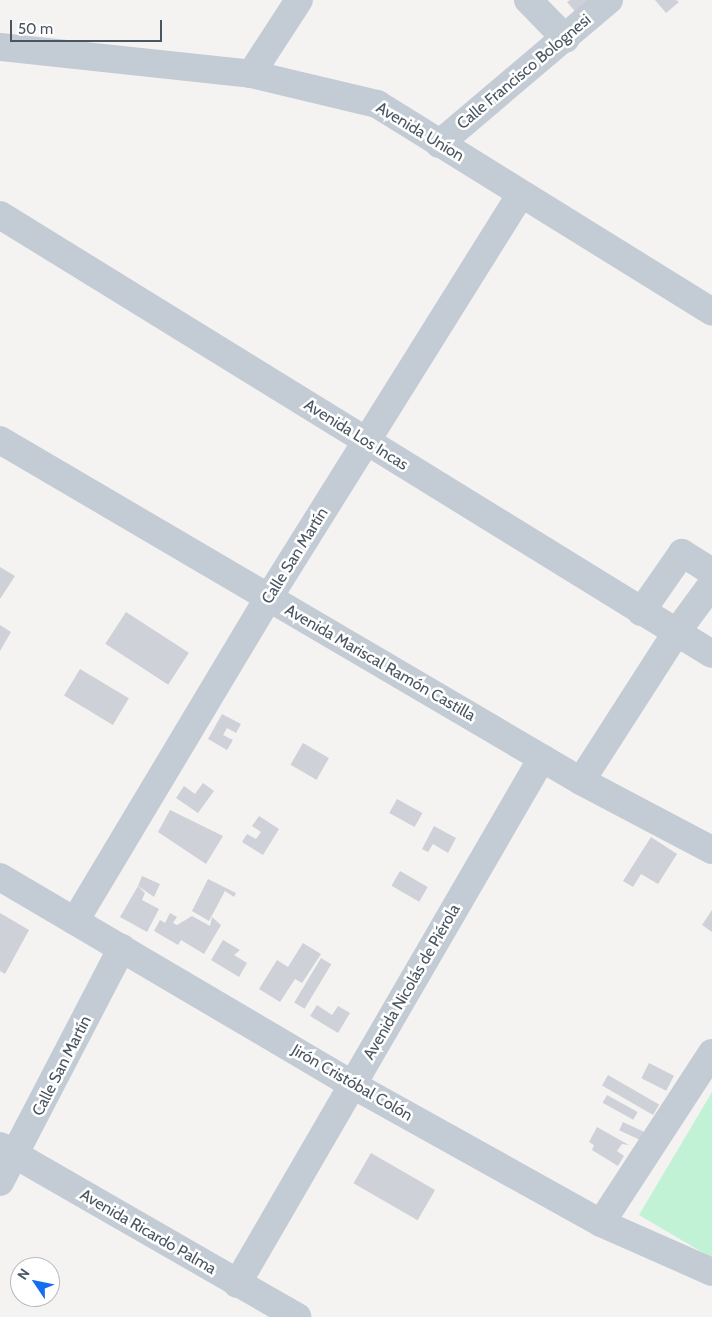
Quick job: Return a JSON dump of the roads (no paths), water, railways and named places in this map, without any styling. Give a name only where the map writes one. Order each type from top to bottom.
[{"type":"street","points":[[251,74],[299,0]]},
{"type":"street","points":[[528,0],[566,39]]},
{"type":"street","name":"Calle Francisco Bolognesi","points":[[439,144],[566,39],[609,0]]},
{"type":"street","name":"Avenida Uníon","points":[[0,47],[251,74],[377,104],[712,312]]},
{"type":"street","name":"Calle San Martín","points":[[75,921],[269,597],[521,194]]},
{"type":"street","name":"Avenida Los Incas","points":[[0,215],[641,612],[712,654]]},
{"type":"street","name":"Avenida Mariscal Ramón Castilla","points":[[0,440],[581,781],[712,850]]},
{"type":"street","points":[[641,612],[682,553],[712,572]]},
{"type":"street","points":[[581,781],[676,633],[712,584]]},
{"type":"street","name":"Avenida Nicolás de Piérola","points":[[237,1284],[542,758]]},
{"type":"street","name":"Jirón Cristóbal Colón","points":[[0,877],[353,1085],[601,1223],[712,1272]]},
{"type":"street","name":"Calle San Martín","points":[[0,1182],[8,1150],[122,948]]},
{"type":"street","points":[[601,1223],[712,1052]]},
{"type":"street","name":"Avenida Ricardo Palma","points":[[8,1150],[297,1317]]}]
